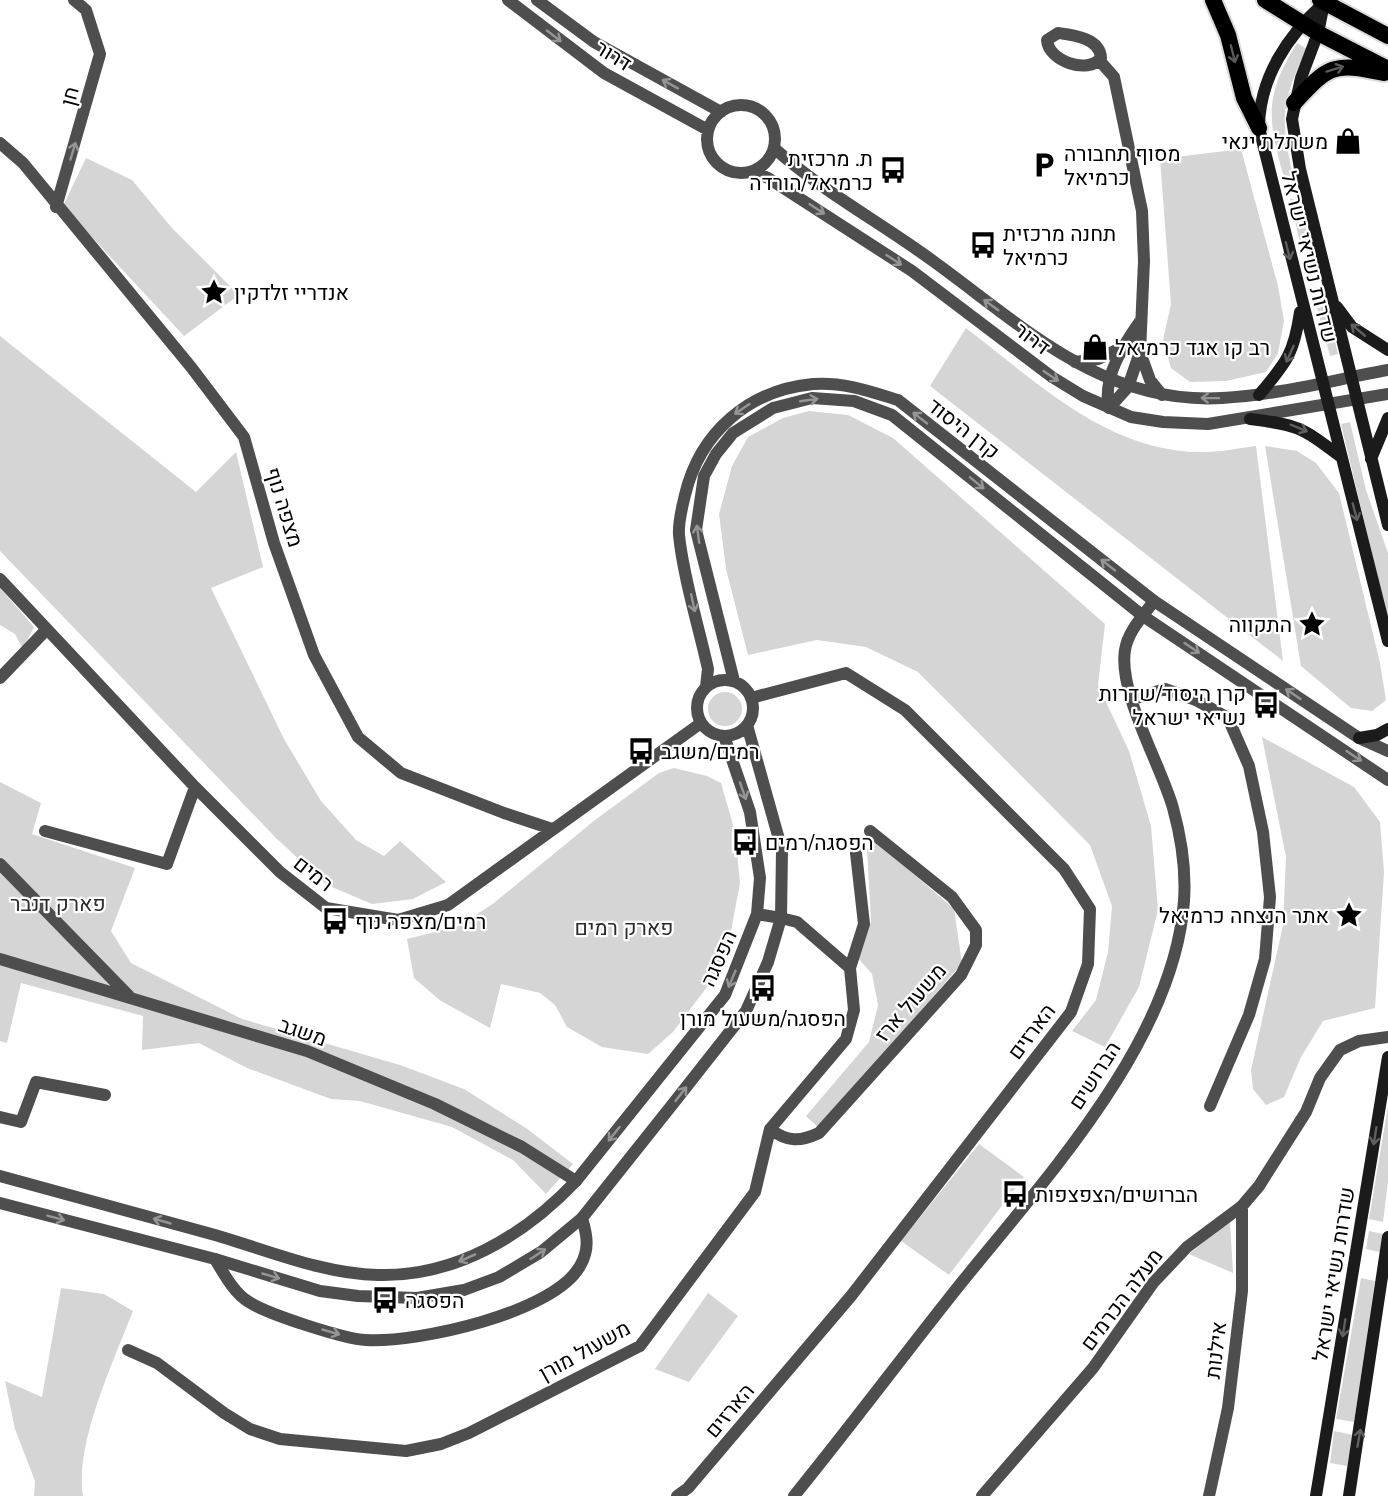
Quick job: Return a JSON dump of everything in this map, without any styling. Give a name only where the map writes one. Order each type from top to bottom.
[{"type":"highway","points":[[1213,0],[1228,35],[1244,98],[1259,128]]},
{"type":"highway","points":[[1264,0],[1318,33],[1388,69]]},
{"type":"highway","points":[[1322,1],[1388,36]]},
{"type":"highway","points":[[1294,103],[1323,73],[1339,66],[1352,66],[1388,74]]},
{"type":"main road","name":"שדרות נשיאי ישראל","points":[[1322,1],[1302,23],[1275,64],[1259,107],[1259,128],[1388,641]]},
{"type":"main road","name":"שדרות נשיאי ישראל","points":[[1322,1],[1318,33],[1294,103],[1292,119],[1300,169],[1388,525]]},
{"type":"main road","points":[[1334,302],[1352,327],[1388,350]]},
{"type":"main road","points":[[1259,395],[1283,368],[1290,355],[1302,305]]},
{"type":"main road","points":[[1371,460],[1388,418]]},
{"type":"main road","points":[[1251,419],[1290,424],[1305,430],[1340,456]]},
{"type":"main road","points":[[1359,738],[1377,735],[1388,729]]},
{"type":"main road","name":"שדרות נשיאי ישראל","points":[[1316,1496],[1388,1057]]},
{"type":"main road","points":[[1349,1496],[1388,1238]]},
{"type":"street","name":"חן","points":[[57,207],[100,54],[86,10],[74,0]]},
{"type":"street","name":"דרור","points":[[508,0],[604,73],[708,130]]},
{"type":"street","name":"דרור","points":[[537,0],[594,42],[721,112]]},
{"type":"street","points":[[1099,60],[1113,77],[1142,211],[1144,261],[1140,352],[1128,387],[1109,408]]},
{"type":"street","points":[[736,105],[750,106],[762,112],[770,122],[775,134],[774,148],[768,160],[752,171],[732,172],[720,166],[711,156],[707,144],[708,130],[721,112],[736,105]]},
{"type":"street","name":"מצפה נוף","points":[[0,143],[22,163],[191,367],[244,437],[274,543],[314,655],[358,737],[401,773],[504,813],[552,828]]},
{"type":"street","name":"דרור","points":[[774,148],[797,169],[858,213],[932,260],[1044,344],[1073,362],[1128,387],[1162,395],[1221,399],[1259,395],[1388,370]]},
{"type":"street","name":"דרור","points":[[752,171],[768,178],[912,271],[1052,377],[1109,408],[1131,417],[1162,422],[1208,424],[1251,419],[1357,397],[1388,394]]},
{"type":"street","points":[[846,228],[858,213]]},
{"type":"street","points":[[1109,408],[1107,393],[1121,348],[1141,320]]},
{"type":"street","points":[[1073,362],[1098,359],[1121,348]]},
{"type":"street","points":[[1140,352],[1150,380],[1162,395]]},
{"type":"street","name":"קרן היסוד","points":[[706,687],[708,669],[679,534],[690,474],[702,448],[722,423],[744,407],[769,394],[812,384],[856,386],[898,400],[1154,601],[1359,738],[1388,751]]},
{"type":"street","name":"קרן היסוד","points":[[734,681],[696,530],[704,476],[716,454],[733,433],[772,408],[812,399],[854,400],[892,415],[1143,616],[1388,780]]},
{"type":"street","name":"רמים","points":[[0,579],[195,787],[280,872],[326,908],[398,920],[448,905],[701,723]]},
{"type":"street","name":"הברושים","points":[[794,1496],[1082,1131],[1130,1060],[1161,991],[1174,953],[1184,901],[1181,854],[1173,808],[1125,674],[1125,648],[1154,601]]},
{"type":"street","points":[[0,678],[47,629]]},
{"type":"street","name":"הארזים","points":[[677,1496],[688,1488],[851,1296],[984,1125],[1071,1012],[1088,964],[1090,909],[1064,869],[905,710],[846,673],[751,698]]},
{"type":"street","points":[[718,680],[734,681],[744,687],[751,698],[753,713],[747,725],[735,734],[724,736],[708,731],[701,723],[696,707],[698,698],[706,687],[718,680]]},
{"type":"street","points":[[1133,699],[1165,689],[1196,700],[1228,718],[1249,766],[1263,832],[1270,897],[1265,959],[1249,1015],[1210,1106]]},
{"type":"street","points":[[0,1203],[215,1260],[320,1291],[358,1296],[417,1298],[464,1290],[499,1277],[541,1252],[582,1218],[746,1011],[768,962],[782,918],[782,850],[747,725]]},
{"type":"street","name":"הפסגה","points":[[0,1176],[327,1267],[376,1275],[411,1274],[464,1261],[518,1233],[556,1202],[576,1181],[725,995],[757,915],[760,878],[750,812],[724,736]]},
{"type":"street","points":[[45,831],[167,864],[195,787]]},
{"type":"street","name":"משעול ארז","points":[[770,1129],[782,1138],[802,1141],[819,1133],[961,975],[976,945],[976,930],[952,897],[870,831]]},
{"type":"street","points":[[757,915],[797,922],[850,968],[864,924],[856,853]]},
{"type":"street","points":[[0,864],[130,998]]},
{"type":"street","name":"משגב","points":[[0,960],[306,1051],[435,1104],[522,1147],[576,1181]]},
{"type":"street","name":"משעול מורן","points":[[128,1350],[157,1363],[224,1413],[250,1429],[280,1439],[406,1451],[441,1444],[478,1429],[640,1346],[750,1200],[759,1176],[770,1129],[846,1039],[854,1010],[850,968]]},
{"type":"street","name":"מעלה הכרמים","points":[[981,1496],[1093,1368],[1153,1283],[1187,1247],[1242,1206],[1259,1186],[1306,1112],[1320,1078],[1340,1050],[1359,1041],[1388,1037]]},
{"type":"street","points":[[0,1117],[21,1122],[36,1082],[105,1095]]},
{"type":"street","name":"אילנות","points":[[1209,1496],[1228,1408],[1242,1291],[1242,1206]]},
{"type":"street","points":[[218,1236],[215,1260],[237,1291],[249,1302],[306,1325],[354,1338],[413,1338],[512,1312],[535,1302],[567,1282],[580,1266],[588,1241],[582,1218]]},
{"type":"green space","points":[[1297,43],[1307,49],[1292,83],[1285,110],[1286,139],[1293,175],[1290,178],[1283,174],[1274,137],[1272,107],[1279,77]]},
{"type":"green space","points":[[1241,149],[1278,286],[1284,321],[1278,353],[1266,372],[1226,381],[1190,382],[1171,368],[1163,340],[1171,304],[1160,159]]},
{"type":"green space","points":[[86,158],[132,180],[172,228],[239,295],[184,336],[63,206]]},
{"type":"green space","points":[[1290,198],[1299,202],[1310,245],[1301,248]]},
{"type":"green space","points":[[1326,306],[1338,354],[1330,356],[1317,308]]},
{"type":"green space","points":[[966,328],[1076,411],[1106,428],[1138,441],[1171,449],[1206,452],[1256,446],[1283,661],[930,386]]},
{"type":"green space","points":[[0,336],[196,492],[236,452],[263,567],[211,588],[284,739],[321,801],[356,840],[384,856],[400,841],[446,882],[413,899],[372,904],[327,885],[276,838],[0,551]]},
{"type":"green space","points":[[809,411],[848,415],[893,438],[1105,624],[1098,685],[1129,751],[1151,826],[1158,910],[1139,987],[1105,1047],[1072,1031],[1096,1000],[1108,952],[1112,906],[1090,845],[918,672],[866,647],[817,640],[748,655],[726,569],[719,514],[732,466],[748,437],[783,418]]},
{"type":"green space","points":[[1350,422],[1366,490],[1388,553],[1388,620],[1341,424]]},
{"type":"green space","points":[[1265,446],[1297,451],[1316,463],[1339,493],[1380,663],[1386,700],[1372,711],[1351,708],[1301,666]]},
{"type":"green space","points":[[0,588],[34,627],[23,649],[15,634],[0,625]]},
{"type":"green space","points":[[725,692],[737,697],[742,709],[737,721],[725,726],[713,721],[708,709],[713,697]]},
{"type":"green space","points":[[1262,737],[1354,787],[1380,822],[1384,872],[1375,1008],[1323,1021],[1301,1057],[1284,1097],[1266,1105],[1253,1089],[1251,1070],[1283,925],[1286,857]]},
{"type":"green space","name":"פארק רמים","points":[[674,768],[707,776],[721,783],[735,832],[740,883],[725,963],[673,1032],[648,1054],[602,1047],[567,1027],[555,1005],[540,993],[501,984],[490,1028],[441,1001],[414,978],[407,939],[459,926],[494,903],[595,820],[659,773]]},
{"type":"green space","name":"פארק דנבר","points":[[0,782],[41,803],[32,834],[135,868],[111,931],[131,963],[242,1019],[400,1065],[464,1089],[526,1128],[573,1164],[546,1194],[513,1160],[452,1127],[360,1101],[331,1099],[247,1068],[199,1043],[142,1050],[143,1016],[21,983],[7,1043],[0,1041]]},
{"type":"green space","points":[[873,839],[954,909],[962,963],[820,1129],[806,1116],[869,1042],[878,1005],[872,974],[851,950],[871,922],[867,849]]},
{"type":"green space","points":[[1388,1106],[1388,1182],[1383,1222],[1369,1219]]},
{"type":"green space","points":[[979,1144],[1024,1177],[949,1275],[901,1241]]},
{"type":"green space","points":[[1230,1221],[1233,1273],[1189,1254]]},
{"type":"green space","points":[[1369,1231],[1383,1234],[1380,1252],[1366,1249]]},
{"type":"green space","points":[[1361,1278],[1375,1281],[1354,1422],[1336,1419]]},
{"type":"green space","points":[[61,1288],[104,1294],[133,1311],[106,1378],[90,1428],[84,1452],[83,1496],[34,1496],[35,1481],[15,1429],[5,1381],[42,1397]]},
{"type":"green space","points":[[708,1293],[738,1316],[689,1382],[655,1369]]},
{"type":"green space","points":[[1334,1431],[1353,1435],[1347,1466],[1330,1463]]},
{"type":"place","name":"משתלת ינאי","points":[[1348,141]]},
{"type":"place","name":"מסוף תחבורה כרמיאל","points":[[1044,165]]},
{"type":"place","name":"ת. מרכזית כרמיאל/הורדה","points":[[893,170]]},
{"type":"place","name":"תחנה מרכזית כרמיאל","points":[[983,245]]},
{"type":"place","name":"אנדריי זלדקין","points":[[214,292]]},
{"type":"place","name":"רב קו אגד כרמיאל","points":[[1095,347]]},
{"type":"place","name":"התקווה","points":[[1312,624]]},
{"type":"place","name":"קרן היסוד/שדרות נשיאי ישראל","points":[[1266,705]]},
{"type":"place","name":"רמים/משגב","points":[[641,751]]},
{"type":"place","name":"הפסגה/רמים","points":[[745,842]]},
{"type":"place","name":"אתר הנצחה כרמיאל","points":[[1349,915]]},
{"type":"place","name":"רמים/מצפה נוף","points":[[335,921]]},
{"type":"place","name":"הפסגה/משעול מורן","points":[[763,988]]},
{"type":"place","name":"הברושים/הצפצפות","points":[[1015,1194]]},
{"type":"place","name":"הפסגה","points":[[385,1300]]}]
